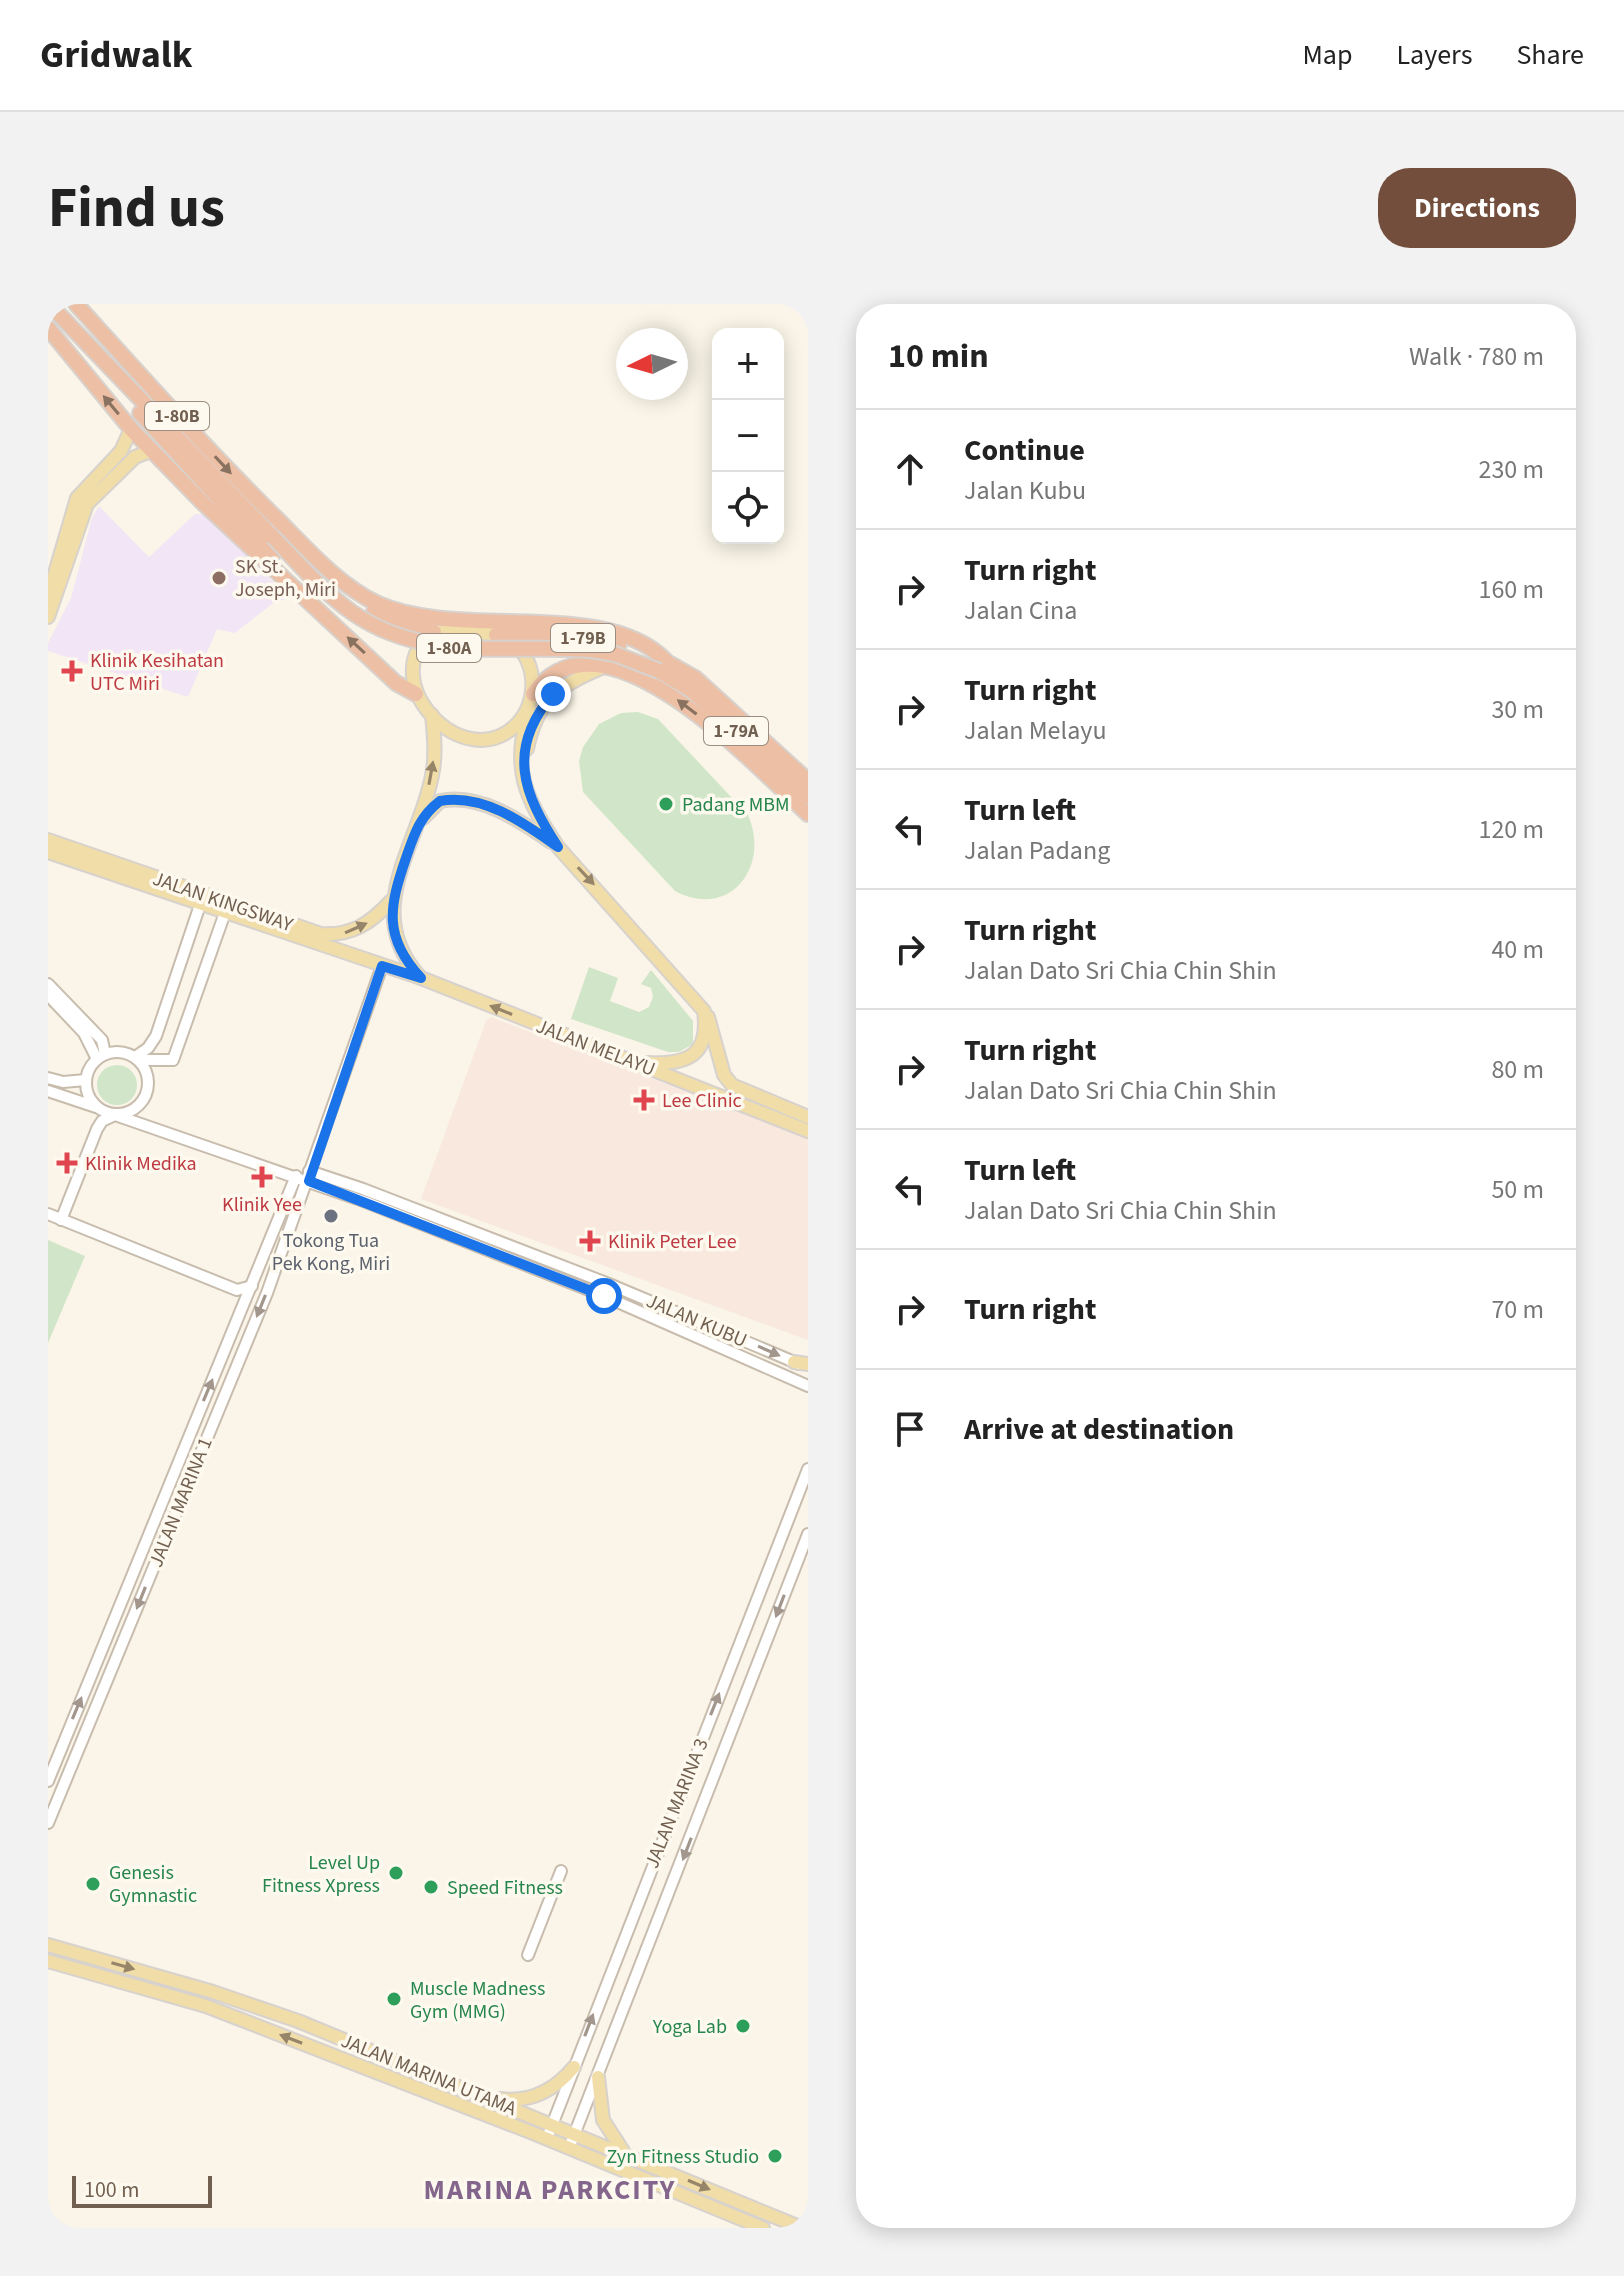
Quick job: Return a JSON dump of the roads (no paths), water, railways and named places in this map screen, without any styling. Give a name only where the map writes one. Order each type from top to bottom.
[{"type":"highway","name":"1-80A","points":[[49,304],[116,377],[277,531],[353,613],[413,643],[464,648],[591,650],[662,666]]},
{"type":"highway","name":"1-80B","points":[[76,304],[277,531],[341,591],[393,621],[434,632]]},
{"type":"highway","points":[[48,328],[53,339],[131,429],[203,503],[396,683],[416,694]]},
{"type":"highway","points":[[116,377],[169,448],[269,552],[303,593]]},
{"type":"highway","name":"1-80B","points":[[277,531],[350,588],[394,610],[458,623],[579,625],[648,645],[662,666]]},
{"type":"highway","name":"1-79B","points":[[496,635],[605,640],[695,678],[808,781]]},
{"type":"highway","points":[[531,701],[554,671],[569,666],[601,668],[660,687],[711,725],[808,814]]},
{"type":"highway","name":"1-79A","points":[[662,666],[808,796]]},
{"type":"main road","points":[[48,617],[57,601],[77,498],[121,451],[131,429]]},
{"type":"main road","points":[[48,597],[72,525],[87,504],[135,457],[153,450]]},
{"type":"main road","points":[[531,701],[517,725],[498,738],[483,742],[455,735],[432,715],[416,694],[413,657],[422,641],[434,632],[496,635],[518,647],[526,659],[534,683],[531,701],[519,753],[524,782],[538,817],[558,847],[704,1011],[714,1032],[724,1075],[732,1085],[808,1117]]},
{"type":"main road","points":[[524,782],[528,744],[547,701],[561,686],[601,668]]},
{"type":"main road","points":[[421,978],[400,952],[391,901],[433,770],[432,715]]},
{"type":"main road","points":[[418,823],[440,801],[461,800],[500,811],[558,847]]},
{"type":"main road","name":"JALAN KINGSWAY","points":[[48,840],[382,966]]},
{"type":"main road","name":"JALAN KINGSWAY","points":[[48,852],[202,898]]},
{"type":"main road","name":"JALAN KINGSWAY","points":[[227,907],[332,935],[364,927],[391,901]]},
{"type":"main road","name":"JALAN MELAYU","points":[[382,966],[421,978],[638,1062],[808,1131]]},
{"type":"main road","points":[[638,1062],[664,1064],[692,1057],[706,1035],[704,1011]]},
{"type":"main road","points":[[794,1362],[808,1366]]},
{"type":"main road","points":[[48,1932],[69,1950]]},
{"type":"main road","name":"JALAN MARINA UTAMA","points":[[48,1945],[298,2021],[802,2228]]},
{"type":"main road","name":"JALAN MARINA UTAMA","points":[[48,1961],[206,2006],[547,2138],[763,2228]]},
{"type":"main road","points":[[480,2096],[510,2100],[538,2095],[562,2081],[574,2067]]},
{"type":"main road","points":[[598,2077],[603,2120],[624,2153]]},
{"type":"street","points":[[136,1058],[156,1036],[202,898]]},
{"type":"street","points":[[101,1057],[120,1052],[136,1058],[173,1060],[227,907]]},
{"type":"street","name":"JALAN MARINA 1","points":[[48,1823],[261,1308],[311,1175],[382,966]]},
{"type":"street","points":[[48,984],[102,1040],[101,1057],[86,1080],[87,1091],[98,1108]]},
{"type":"street","points":[[48,995],[84,1033],[101,1057]]},
{"type":"street","points":[[61,1220],[102,1121],[133,1110],[147,1092],[148,1077],[136,1058]]},
{"type":"street","points":[[48,1078],[63,1082],[86,1080]]},
{"type":"street","points":[[48,1091],[296,1176],[311,1175]]},
{"type":"street","name":"JALAN KUBU","points":[[311,1175],[609,1284],[794,1362]]},
{"type":"street","name":"JALAN KUBU","points":[[311,1175],[604,1296],[803,1384]]},
{"type":"street","name":"JALAN MARINA 1","points":[[48,1781],[296,1176]]},
{"type":"street","points":[[48,1214],[237,1290],[252,1286]]},
{"type":"street","points":[[803,1384],[808,1396]]},
{"type":"street","name":"JALAN MARINA 3","points":[[547,2138],[808,1469]]},
{"type":"street","name":"JALAN MARINA 3","points":[[569,2148],[808,1534]]},
{"type":"street","points":[[528,1955],[561,1871]]},
{"type":"place","name":"SK St. Joseph, Miri","points":[[219,578]]},
{"type":"place","name":"Klinik Kesihatan UTC Miri","points":[[72,671]]},
{"type":"place","name":"Padang MBM","points":[[666,804]]},
{"type":"place","name":"Lee Clinic","points":[[644,1100]]},
{"type":"place","name":"Klinik Medika","points":[[67,1163]]},
{"type":"place","name":"Klinik Yee","points":[[262,1177]]},
{"type":"place","name":"Tokong Tua Pek Kong, Miri","points":[[331,1216]]},
{"type":"place","name":"Klinik Peter Lee","points":[[590,1241]]},
{"type":"place","name":"Level Up Fitness Xpress","points":[[396,1873]]},
{"type":"place","name":"Genesis Gymnastic","points":[[93,1884]]},
{"type":"place","name":"Speed Fitness","points":[[431,1887]]},
{"type":"place","name":"Muscle Madness Gym (MMG)","points":[[394,1999]]},
{"type":"place","name":"Yoga Lab","points":[[743,2026]]},
{"type":"place","name":"Zyn Fitness Studio","points":[[775,2156]]},
{"type":"district","name":"MARINA PARKCITY","points":[[550,2189]]}]
